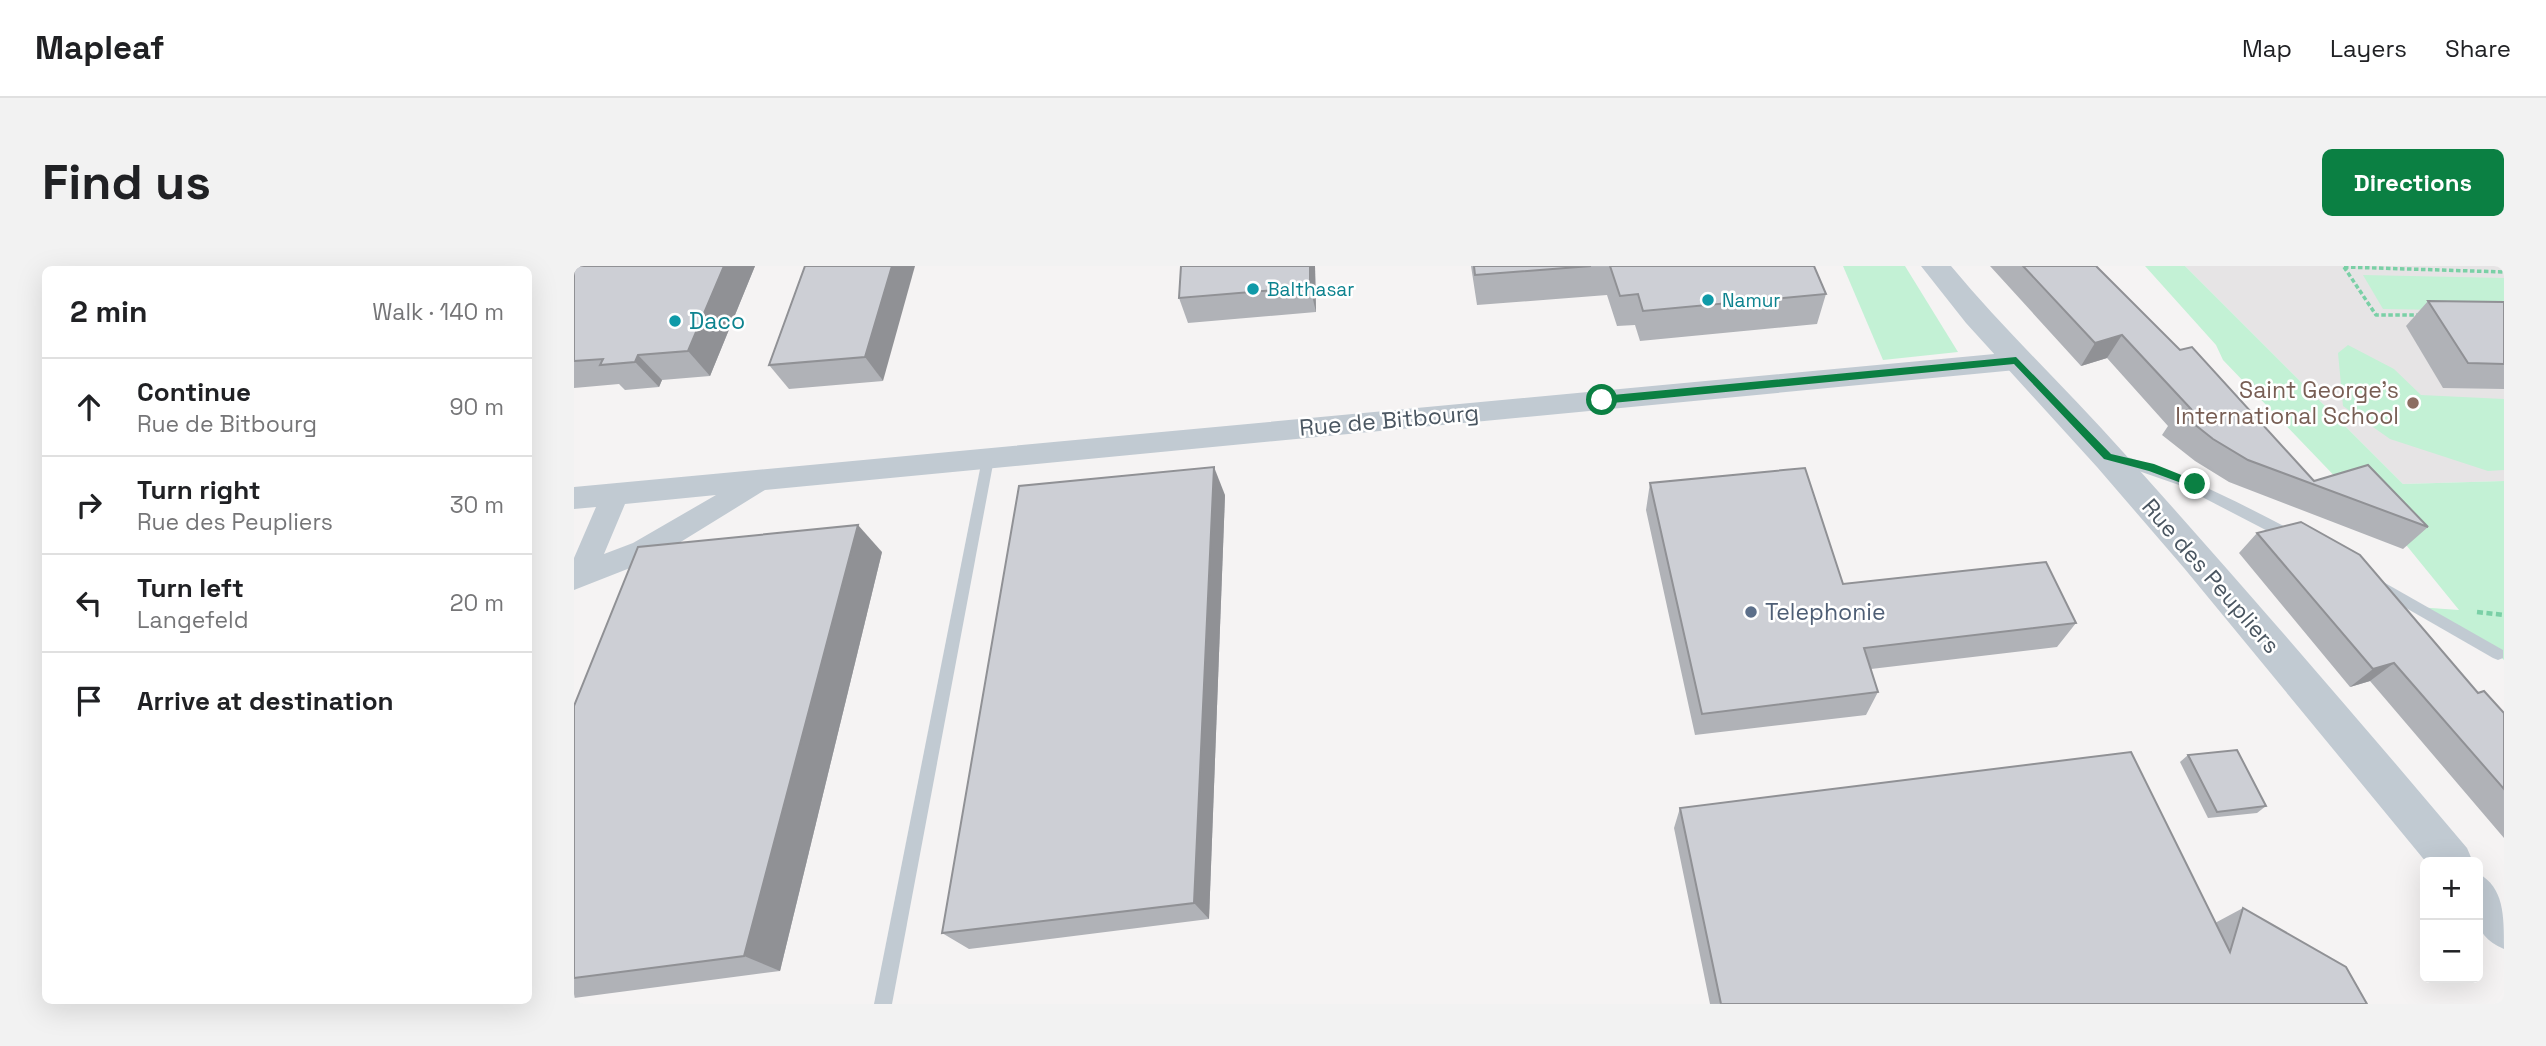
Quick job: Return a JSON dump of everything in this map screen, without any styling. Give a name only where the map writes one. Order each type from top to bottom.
[{"type":"street","name":"Rue des Peupliers","points":[[1935,266],[2016,361],[2107,457],[2333,717],[2448,857]]},
{"type":"street","name":"Rue de Bitbourg","points":[[574,498],[2016,361]]},
{"type":"street","name":"Rue de Bitbourg","points":[[577,578],[643,551],[763,480]]},
{"type":"street","name":"Rue de Bitbourg","points":[[577,578],[615,494]]},
{"type":"street","points":[[2483,900],[2504,927]]},
{"type":"lane","points":[[2107,457],[2151,467],[2195,484],[2300,542]]},
{"type":"lane","points":[[883,1004],[988,458]]},
{"type":"lane","points":[[2371,581],[2498,654]]},
{"type":"path","points":[[2427,316],[2376,315],[2344,267],[2504,272]]},
{"type":"shaded area","name":"Saint George's International School","points":[[2185,266],[2504,266],[2504,481],[2403,484]]},
{"type":"green space","points":[[1843,266],[1905,266],[1958,352],[1883,360]]},
{"type":"green space","points":[[2145,266],[2185,266],[2403,484],[2504,481],[2504,660],[2417,607],[2459,610],[2398,535],[2345,487],[2223,360],[2216,345]]},
{"type":"green space","points":[[2363,275],[2504,278],[2504,311],[2383,309]]},
{"type":"green space","points":[[2348,345],[2394,369],[2421,395],[2504,399],[2504,470],[2488,471],[2390,439],[2343,406],[2338,353]]},
{"type":"building","points":[[574,266],[724,266],[688,351],[638,355],[635,362],[600,365],[603,359],[574,361]]},
{"type":"building","points":[[805,266],[892,266],[865,357],[769,365]]},
{"type":"building","points":[[1181,266],[1310,266],[1310,287],[1179,298]]},
{"type":"building","points":[[1474,266],[1591,266],[1475,275]]},
{"type":"building","points":[[1610,266],[1814,266],[1826,294],[1643,311],[1638,294],[1620,296]]},
{"type":"building","points":[[2023,266],[2096,266],[2180,350],[2192,347],[2314,481],[2368,465],[2428,527],[2248,460],[2213,439],[2179,412],[2191,409],[2122,335],[2095,343]]},
{"type":"building","points":[[2428,301],[2504,302],[2504,364],[2468,363]]},
{"type":"building","points":[[1214,467],[1194,903],[942,933],[1019,486]]},
{"type":"building","points":[[1805,468],[1843,584],[2046,562],[2076,623],[1864,648],[1878,692],[1702,714],[1650,483]]},
{"type":"building","points":[[2301,522],[2360,555],[2478,693],[2484,691],[2504,713],[2504,789],[2394,663],[2373,669],[2257,533]]},
{"type":"building","points":[[858,525],[744,956],[574,978],[574,706],[638,547]]},
{"type":"building","points":[[2237,750],[2266,806],[2217,812],[2188,755]]},
{"type":"building","points":[[2131,752],[2230,952],[2243,908],[2346,967],[2367,1004],[1721,1004],[1680,808]]},
{"type":"place","name":"Balthasar","points":[[1253,289]]},
{"type":"place","name":"Namur","points":[[1708,300]]},
{"type":"place","name":"Daco","points":[[675,321]]},
{"type":"place","name":"Saint George's International School","points":[[2413,403]]},
{"type":"place","name":"Telephonie","points":[[1751,612]]},
{"type":"route","points":[[1602,400],[2016,361],[2107,457],[2151,467],[2195,484]]}]
